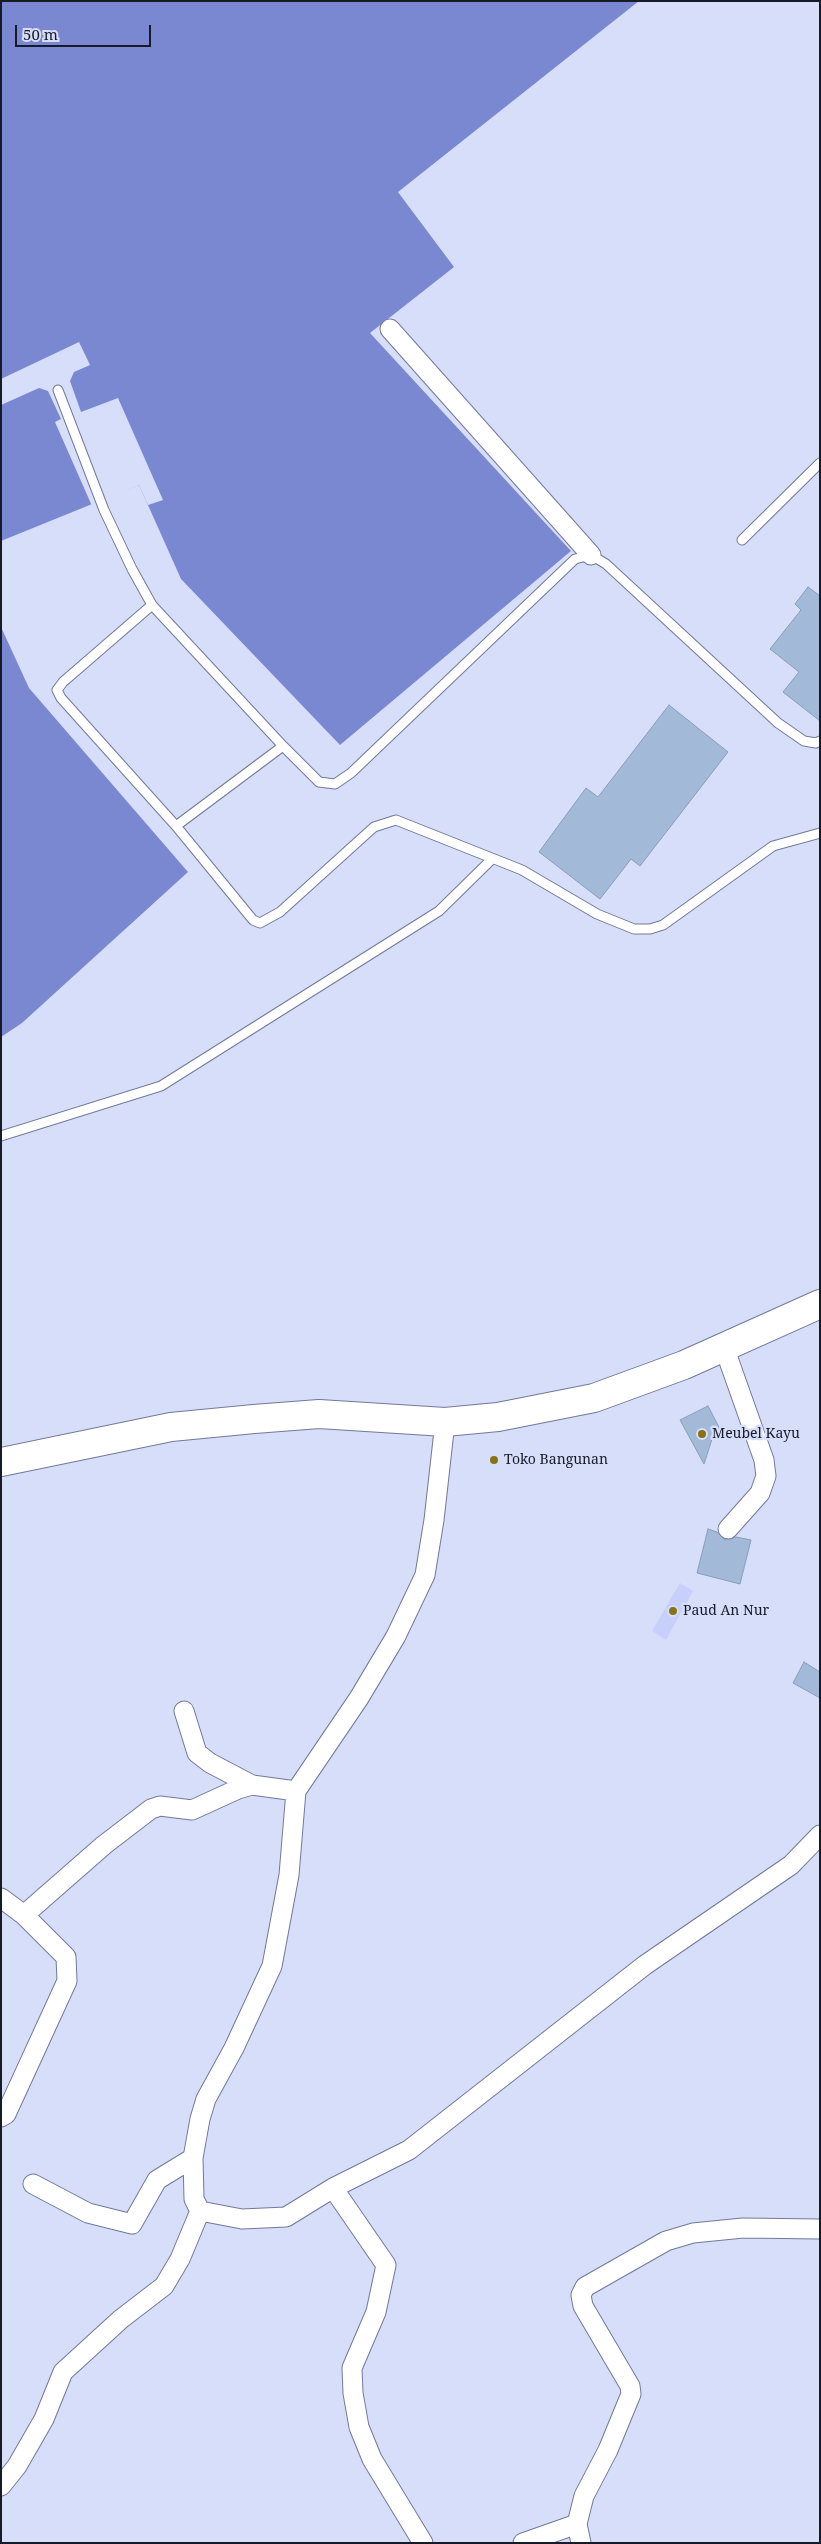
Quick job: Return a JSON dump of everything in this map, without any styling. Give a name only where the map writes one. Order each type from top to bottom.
[{"type":"highway","points":[[1,1462],[171,1428],[254,1419],[320,1414],[445,1422],[498,1417],[594,1398],[684,1365],[820,1304]]},
{"type":"street","points":[[390,329],[591,555]]},
{"type":"street","points":[[724,1347],[764,1460],[766,1476],[760,1493],[728,1529]]},
{"type":"street","points":[[200,2211],[194,2200],[193,2158],[206,2100],[234,2048],[272,1966],[289,1875],[296,1791],[396,1636],[424,1575],[434,1520],[445,1422]]},
{"type":"street","points":[[184,1711],[197,1752],[210,1762],[252,1785],[296,1791]]},
{"type":"street","points":[[24,1915],[104,1845],[151,1809],[160,1806],[192,1810],[238,1789],[252,1785]]},
{"type":"street","points":[[200,2211],[242,2219],[286,2218],[334,2188],[409,2150],[646,1965],[791,1865],[820,1835]]},
{"type":"street","points":[[1,1898],[24,1915],[66,1957],[67,1981],[6,2114],[1,2117]]},
{"type":"street","points":[[33,2184],[88,2213],[132,2224],[157,2180],[193,2158]]},
{"type":"street","points":[[334,2188],[386,2265],[376,2312],[352,2368],[353,2393],[359,2427],[372,2458],[423,2543]]},
{"type":"street","points":[[1,2486],[16,2466],[44,2419],[63,2372],[121,2319],[164,2286],[180,2259],[200,2211]]},
{"type":"street","points":[[581,2543],[577,2524],[584,2496],[608,2450],[631,2394],[630,2386],[583,2306],[581,2295],[585,2287],[666,2241],[693,2233],[743,2228],[820,2229]]},
{"type":"street","points":[[523,2543],[577,2524]]},
{"type":"lane","points":[[58,390],[104,510],[132,569],[152,605],[319,782],[335,784],[351,773],[575,559],[591,555],[606,564],[778,723],[804,742],[816,743],[820,741]]},
{"type":"lane","points":[[742,540],[820,463]]},
{"type":"lane","points":[[152,605],[63,682],[57,690],[61,698],[176,826],[253,920],[260,922],[280,912],[374,828],[396,820],[522,870],[597,914],[634,929],[650,929],[663,925],[773,846],[820,833]]},
{"type":"lane","points":[[176,826],[283,746]]},
{"type":"lane","points":[[1,1136],[161,1086],[439,911],[492,859]]},
{"type":"shaded area","name":"Paud An Nur","points":[[680,1583],[693,1591],[666,1640],[652,1631]]},
{"type":"water","points":[[1,1],[639,1],[398,192],[454,267],[370,333],[571,551],[340,745],[181,579],[139,485],[1,541]]},
{"type":"water","points":[[1,627],[29,688],[188,872],[22,1023],[1,1037]]},
{"type":"pier","points":[[79,342],[90,365],[74,372],[70,381],[81,412],[118,398],[163,500],[148,505],[139,485],[92,506],[55,422],[61,419],[48,391],[39,388],[1,405],[1,379]]},
{"type":"building","points":[[808,587],[820,596],[820,721],[783,692],[799,672],[770,649],[801,610],[795,604]]},
{"type":"building","points":[[669,705],[728,752],[640,866],[631,859],[600,899],[539,852],[586,788],[598,797]]},
{"type":"building","name":"Meubel Kayu","points":[[708,1406],[721,1431],[713,1436],[704,1464],[680,1420]]},
{"type":"building","points":[[708,1529],[717,1532],[725,1540],[736,1537],[751,1540],[740,1584],[697,1573]]},
{"type":"building","points":[[804,1662],[820,1672],[820,1698],[793,1683]]},
{"type":"place","name":"Meubel Kayu","points":[[702,1434]]},
{"type":"place","name":"Toko Bangunan","points":[[494,1460]]},
{"type":"place","name":"Paud An Nur","points":[[673,1611]]}]
